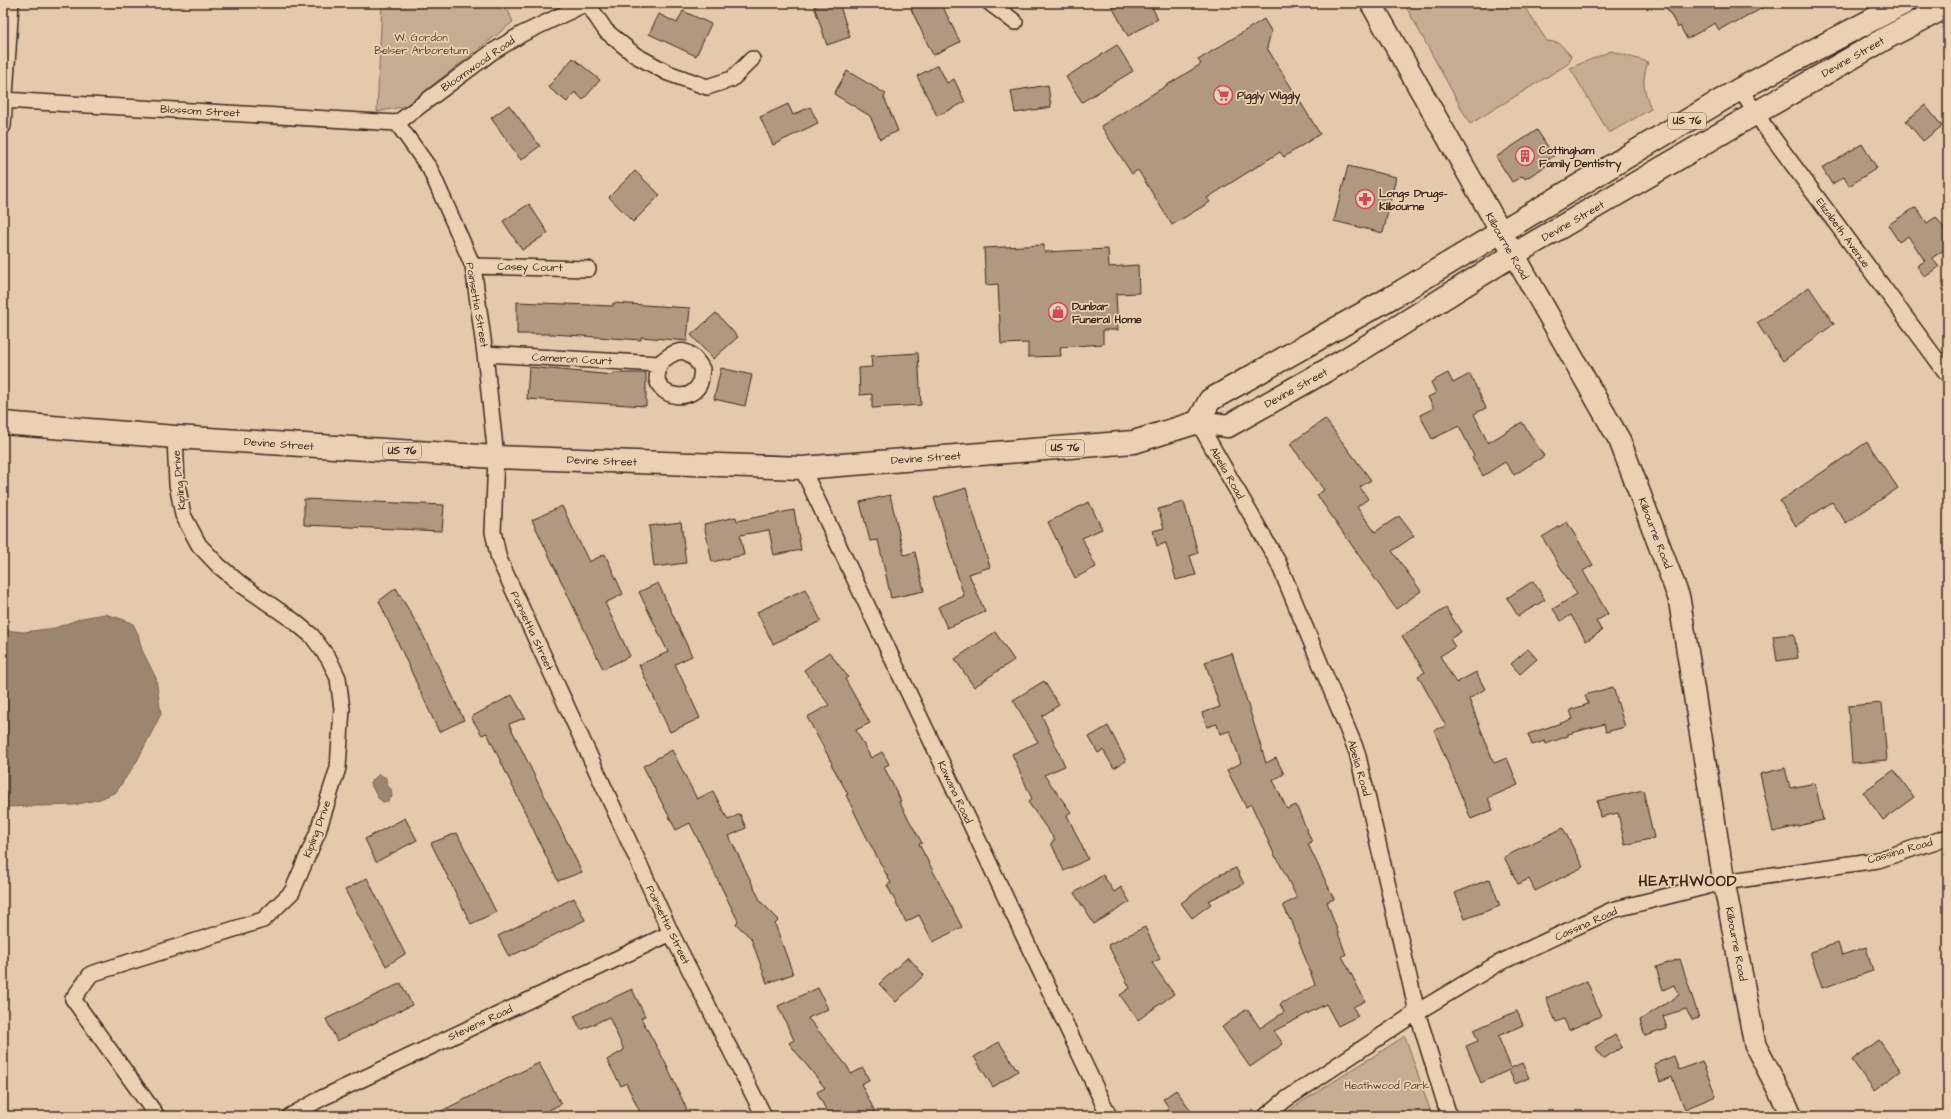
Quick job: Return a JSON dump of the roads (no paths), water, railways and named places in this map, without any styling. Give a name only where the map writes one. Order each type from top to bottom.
[{"type":"main road","name":"Devine Street","points":[[1198,422],[1210,400],[1312,344],[1740,89],[1904,3]]},
{"type":"main road","name":"Devine Street","points":[[3,423],[175,437],[496,457],[802,468],[1134,442],[1198,422],[1228,426],[1324,372],[1513,255],[1756,113],[1888,37],[1948,6]]},
{"type":"main road","points":[[1312,344],[1324,372]]},
{"type":"street","points":[[3,126],[11,3]]},
{"type":"street","points":[[587,3],[606,32],[635,55],[668,73],[707,87],[732,79],[752,59]]},
{"type":"street","name":"Bloomwood Road","points":[[396,123],[492,52],[522,34],[587,3]]},
{"type":"street","points":[[990,3],[1015,22]]},
{"type":"street","name":"Kilbourne Road","points":[[1371,3],[1620,441],[1679,598],[1724,882],[1755,1045],[1792,1116]]},
{"type":"street","name":"Elizabeth Avenue","points":[[1740,89],[1948,375]]},
{"type":"street","name":"Blossom Street","points":[[4,100],[396,123]]},
{"type":"street","name":"Poinsettia Street","points":[[396,123],[430,169],[473,266],[485,354],[496,457],[493,532],[499,559],[671,933],[764,1116]]},
{"type":"street","name":"Casey Court","points":[[473,266],[588,269]]},
{"type":"street","name":"Cameron Court","points":[[485,354],[659,364]]},
{"type":"street","name":"Abelia Road","points":[[1198,422],[1278,562],[1357,752],[1417,1012],[1449,1116]]},
{"type":"street","name":"Kipling Drive","points":[[157,1116],[73,999],[91,974],[263,920],[292,892],[317,834],[338,768],[342,709],[338,678],[329,659],[312,636],[242,585],[220,566],[199,544],[183,515],[177,484],[175,437]]},
{"type":"street","name":"Kawana Road","points":[[802,468],[1109,1116]]},
{"type":"street","name":"Cassina Road","points":[[1266,1116],[1285,1100],[1417,1012],[1497,964],[1612,910],[1724,882],[1878,860],[1948,837]]},
{"type":"street","name":"Stevens Road","points":[[290,1116],[322,1098],[671,933]]},
{"type":"place","name":"Piggly Wiggly","points":[[1223,95]]},
{"type":"place","name":"Cottingham Family Dentistry","points":[[1525,156]]},
{"type":"place","name":"Longs Drugs- Kilbourne","points":[[1365,199]]},
{"type":"place","name":"Dunbar Funeral Home","points":[[1058,312]]},
{"type":"district","name":"HEATHWOOD","points":[[1688,881]]},
{"type":"park label","name":"W. Gordon Belser Arboretum","points":[[421,43]]},
{"type":"park label","name":"Heathwood Park","points":[[1387,1085]]}]
